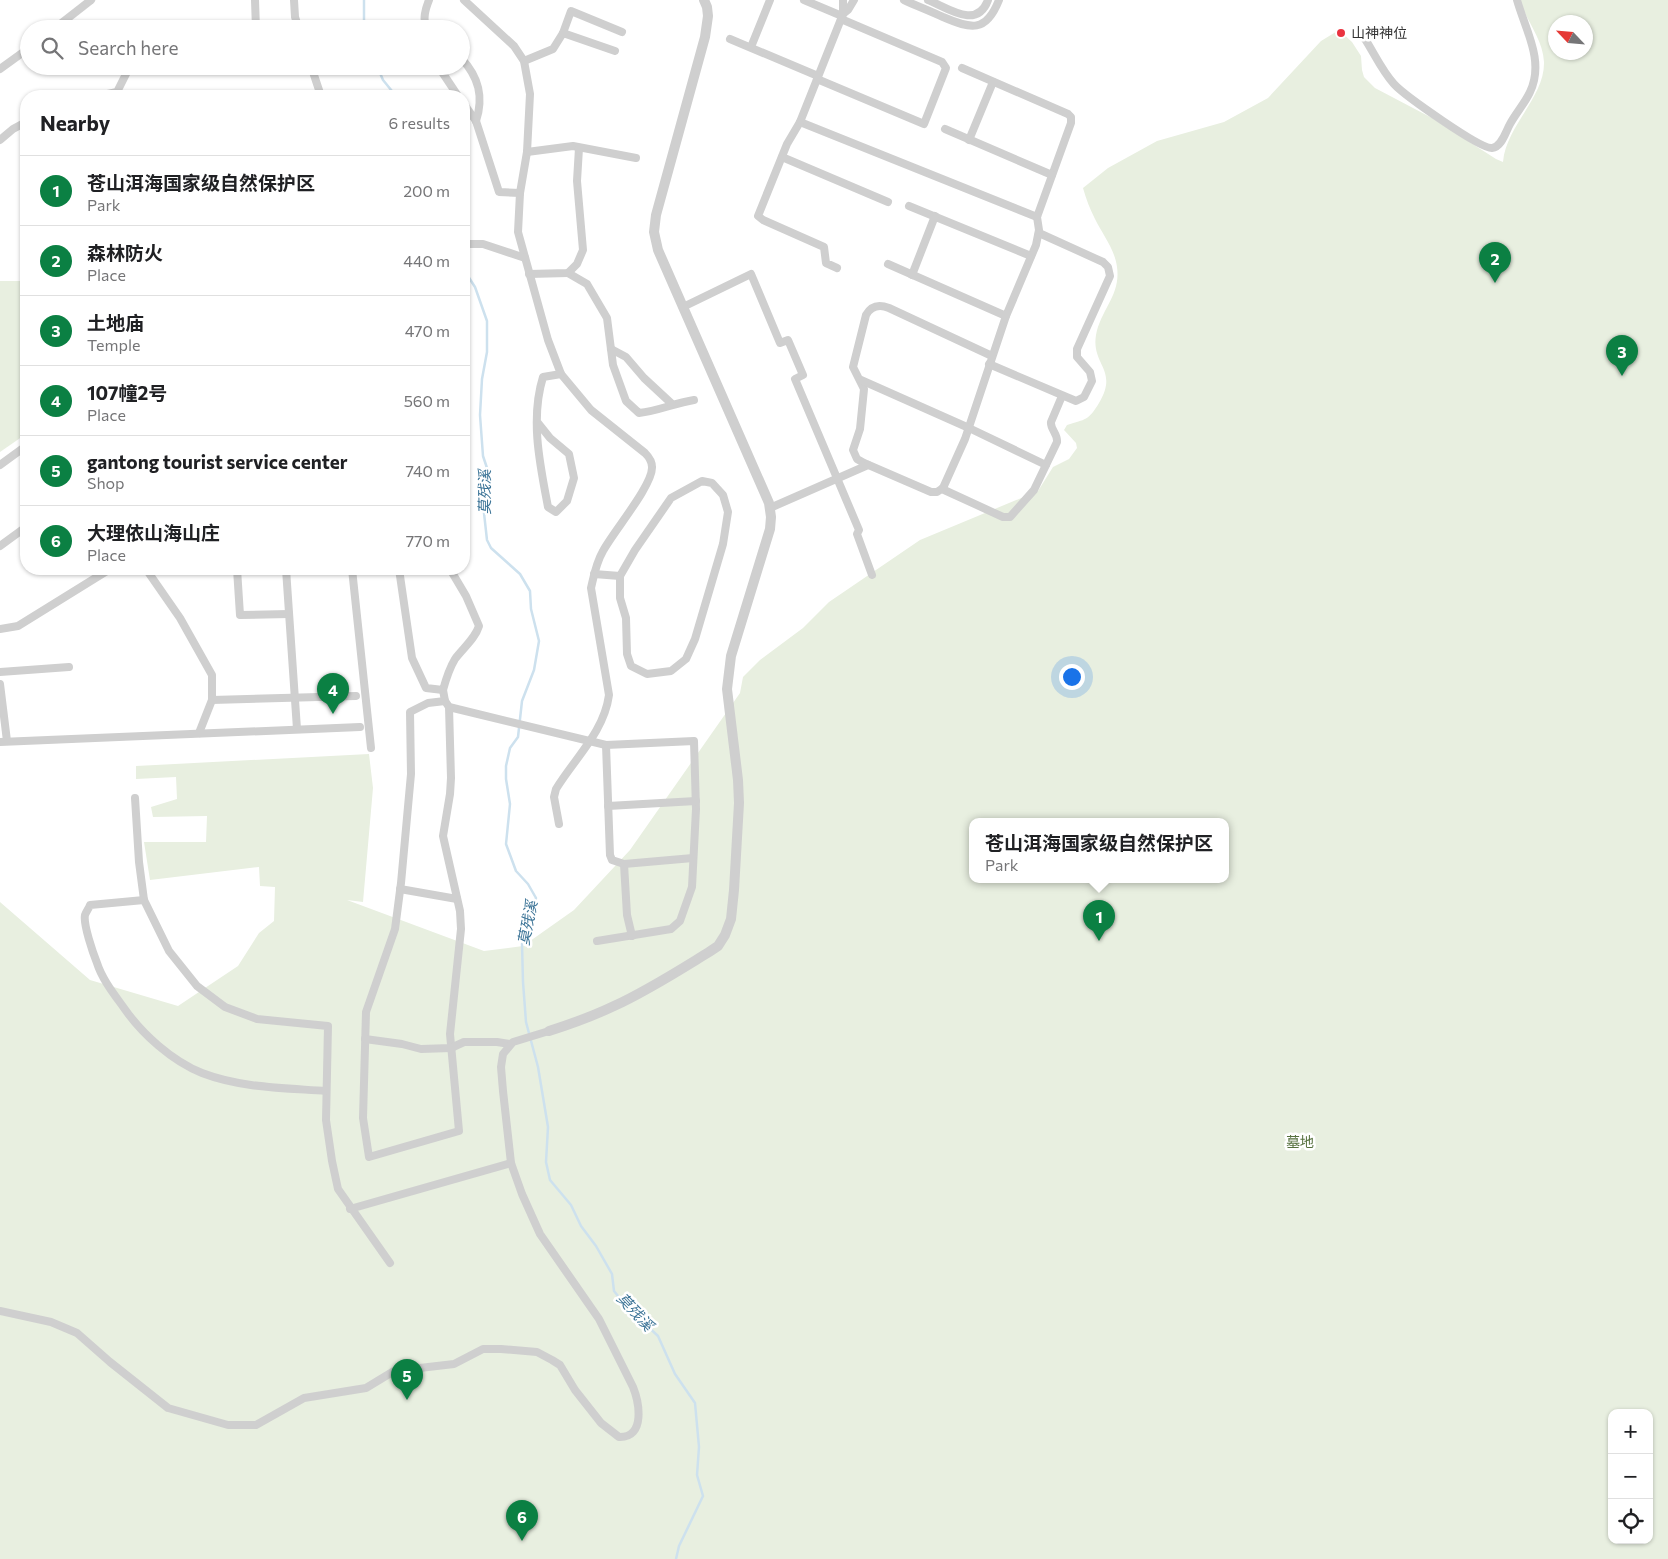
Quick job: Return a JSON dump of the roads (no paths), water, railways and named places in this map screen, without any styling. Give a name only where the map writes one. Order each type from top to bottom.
[{"type":"street","points":[[65,20],[91,0]]},
{"type":"street","points":[[255,0],[256,20]]},
{"type":"street","points":[[294,0],[296,20]]},
{"type":"street","points":[[424,20],[425,9],[429,0]]},
{"type":"street","points":[[464,0],[514,46],[524,61],[530,94],[527,152],[520,193],[518,232],[548,340],[561,374],[591,410],[646,453],[651,460],[652,468],[645,487],[603,550],[594,574],[591,588],[609,694],[608,707],[590,740],[556,789],[554,797],[559,824]]},
{"type":"street","points":[[365,1039],[402,1044],[421,1049],[452,1048],[464,1042],[512,1043],[587,1018],[648,989],[714,949],[725,935],[730,918],[734,890],[739,803],[727,676],[731,656],[770,529],[770,508],[658,250],[654,232],[654,224],[707,31],[708,16],[704,0]]},
{"type":"street","points":[[751,47],[770,0]]},
{"type":"street","points":[[730,38],[924,124],[946,68],[942,62],[804,0]]},
{"type":"street","points":[[837,268],[826,263],[824,246],[763,220],[758,216],[790,137],[800,122],[842,16],[843,0]]},
{"type":"street","points":[[842,16],[854,0]]},
{"type":"street","points":[[904,0],[967,26],[976,26],[987,20],[996,7],[998,0]]},
{"type":"street","points":[[928,0],[961,14],[971,16],[984,8],[988,0]]},
{"type":"street","points":[[1364,39],[1394,85],[1415,102],[1443,120],[1484,146],[1493,148],[1501,142],[1516,112],[1530,93],[1534,81],[1533,46],[1517,0]]},
{"type":"street","points":[[524,61],[553,50],[571,11],[622,32]]},
{"type":"street","points":[[562,33],[615,51]]},
{"type":"street","points":[[0,70],[20,55]]},
{"type":"street","points":[[470,68],[480,90],[480,109],[476,121]]},
{"type":"street","points":[[962,68],[1069,115],[1071,123],[1037,218],[1038,239],[1006,316],[991,360],[969,428],[942,489],[937,492],[931,492],[868,465],[857,458],[853,450],[860,429],[864,389],[861,380],[853,368],[866,315],[869,310],[876,306],[889,308],[991,360],[1062,396],[1072,400],[1080,400],[1086,395],[1092,382],[1090,372],[1078,359],[1076,352],[1110,276],[1110,272],[1104,262],[1039,233]]},
{"type":"street","points":[[118,90],[126,75]]},
{"type":"street","points":[[314,75],[319,90]]},
{"type":"street","points":[[444,75],[454,90]]},
{"type":"street","points":[[969,140],[993,82]]},
{"type":"street","points":[[470,112],[476,121],[499,192],[520,193]]},
{"type":"street","points":[[800,122],[1037,218]]},
{"type":"street","points":[[0,140],[20,125]]},
{"type":"street","points":[[945,129],[1052,175]]},
{"type":"street","points":[[527,152],[573,146],[636,158]]},
{"type":"street","points":[[568,273],[577,264],[583,250],[577,181],[579,148]]},
{"type":"street","points":[[782,157],[888,202]]},
{"type":"street","points":[[909,206],[1031,256]]},
{"type":"street","points":[[912,275],[935,216]]},
{"type":"street","points":[[470,244],[482,244],[525,258]]},
{"type":"street","points":[[888,264],[1006,316]]},
{"type":"street","points":[[529,274],[568,273],[587,284],[607,318],[613,365],[626,401],[639,413],[654,411],[672,404],[694,400]]},
{"type":"street","points":[[683,307],[750,274],[780,343],[788,340],[803,375],[795,379],[859,530],[857,534],[872,575]]},
{"type":"street","points":[[611,349],[626,357],[644,378],[672,404]]},
{"type":"street","points":[[538,424],[550,438],[569,454],[574,478],[567,501],[556,512],[548,507],[538,449],[538,424],[538,394],[543,377],[561,374]]},
{"type":"street","points":[[861,380],[1046,465]]},
{"type":"street","points":[[942,489],[1007,518],[1029,497],[1057,442],[1050,422],[1062,396]]},
{"type":"street","points":[[0,465],[20,450]]},
{"type":"street","points":[[770,508],[868,465]]},
{"type":"street","points":[[702,480],[712,483],[723,495],[728,512],[722,544],[695,639],[686,660],[671,671],[647,674],[631,666],[627,654],[626,618],[620,598],[620,576],[635,550],[671,498],[702,480]]},
{"type":"street","points":[[0,546],[20,531]]},
{"type":"street","points":[[594,574],[620,576]]},
{"type":"street","points":[[0,629],[18,626],[100,575]]},
{"type":"street","points":[[150,575],[180,618],[212,675],[212,700],[199,733]]},
{"type":"street","points":[[237,575],[240,616],[289,614]]},
{"type":"street","points":[[286,575],[297,729]]},
{"type":"street","points":[[353,575],[371,748]]},
{"type":"street","points":[[400,575],[412,658],[426,688],[428,703]]},
{"type":"street","points":[[454,575],[466,596],[479,626],[477,633],[455,660],[442,690],[447,704],[451,778],[443,836],[460,911],[461,929],[450,1034],[459,1131],[369,1157],[364,1118],[366,1012],[395,928],[411,774],[410,712],[428,703],[447,704],[560,735],[590,740],[606,746],[694,741],[696,801],[692,887],[678,923],[671,929],[597,942]]},
{"type":"street","points":[[0,672],[69,667]]},
{"type":"street","points":[[0,684],[4,742],[360,727]]},
{"type":"street","points":[[426,688],[442,690]]},
{"type":"street","points":[[212,700],[356,696]]},
{"type":"street","points":[[606,746],[610,855],[612,860],[624,864],[694,858]]},
{"type":"street","points":[[135,798],[139,862],[144,900],[169,952],[196,986],[225,1007],[258,1019],[328,1026],[326,1120],[338,1189],[350,1209],[390,1263]]},
{"type":"street","points":[[608,806],[696,801]]},
{"type":"street","points":[[624,864],[627,915],[632,936]]},
{"type":"street","points":[[400,889],[457,899]]},
{"type":"street","points":[[144,900],[90,905],[85,915],[90,945],[99,969],[136,1025],[155,1042],[201,1072],[230,1081],[262,1086],[326,1091]]},
{"type":"street","points":[[0,1311],[51,1322],[77,1332],[110,1362],[168,1408],[228,1425],[256,1425],[304,1398],[366,1388],[394,1371],[454,1364],[483,1349],[501,1349],[537,1352],[560,1365],[575,1390],[601,1423],[619,1437],[628,1435],[636,1427],[639,1414],[638,1398],[599,1319],[540,1234],[522,1194],[511,1163],[501,1067],[502,1054],[512,1043]]},
{"type":"street","points":[[350,1209],[511,1163]]},
{"type":"waterway","name":"莫残溪","points":[[364,0],[364,20]]},
{"type":"waterway","name":"莫残溪","points":[[381,75],[391,90]]},
{"type":"waterway","name":"莫残溪","points":[[470,279],[475,287],[487,321],[487,352],[482,379],[480,415],[483,456],[488,471],[482,495],[487,540],[491,548],[520,574],[530,591],[531,609],[539,641],[534,670],[522,701],[518,737],[510,748],[506,766],[510,804],[506,844],[516,871],[528,884],[536,898],[522,944],[523,982],[526,1022],[538,1067],[548,1127],[546,1162],[550,1180],[571,1205],[581,1226],[596,1246],[612,1274],[614,1291],[626,1306],[658,1336],[675,1374],[695,1403],[699,1447],[697,1475],[703,1496],[679,1546],[676,1559]]},
{"type":"place","name":"山神神位","points":[[1341,33]]},
{"type":"place","name":"森林防火","points":[[1495,283]]},
{"type":"place","name":"土地庙","points":[[1622,376]]},
{"type":"place","name":"107幢2号","points":[[333,714]]},
{"type":"place","name":"苍山洱海国家级自然保护区","points":[[1099,941]]},
{"type":"place","name":"gantong tourist service center","points":[[407,1400]]},
{"type":"place","name":"大理依山海山庄","points":[[522,1541]]},
{"type":"park label","name":"墓地","points":[[1300,1142]]}]
